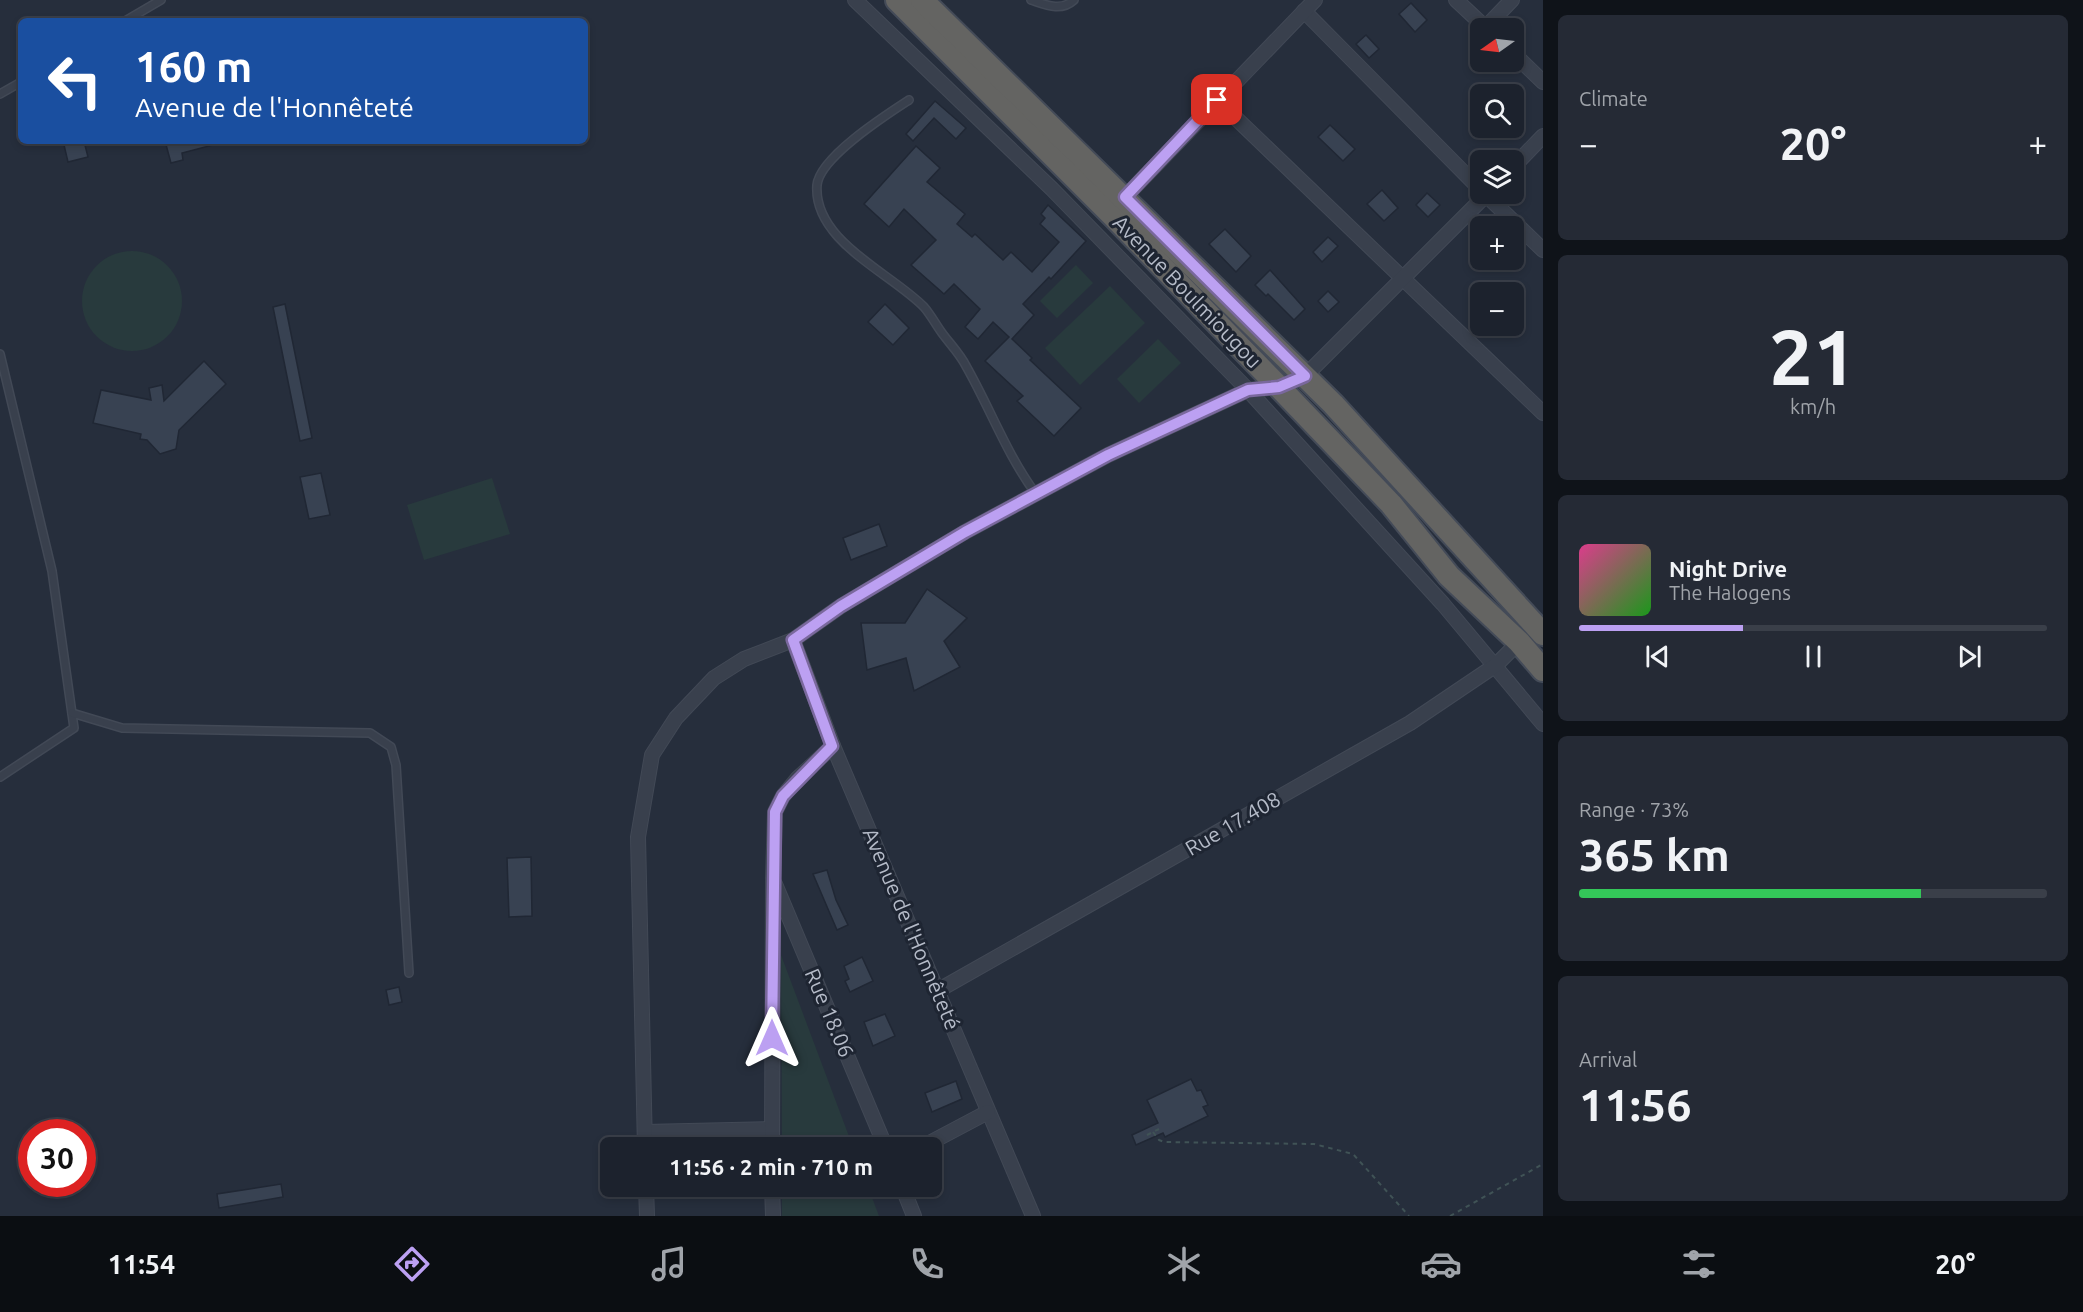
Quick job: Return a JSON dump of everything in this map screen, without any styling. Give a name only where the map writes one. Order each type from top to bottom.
[{"type":"highway","name":"Avenue Boulmiougou","points":[[897,0],[1114,217],[1279,387],[1391,504],[1449,576],[1520,642],[1543,670]]},
{"type":"highway","name":"Avenue Boulmiougou","points":[[922,0],[1334,404],[1543,634]]},
{"type":"street","points":[[855,0],[1052,189],[1248,390],[1496,665],[1543,724]]},
{"type":"street","points":[[1125,197],[1315,0]]},
{"type":"street","points":[[1456,0],[1475,18]]},
{"type":"street","points":[[1495,18],[1512,0]]},
{"type":"street","points":[[1304,11],[1470,179]]},
{"type":"street","points":[[1524,64],[1543,82]]},
{"type":"street","points":[[1217,100],[1543,413]]},
{"type":"street","points":[[1524,156],[1543,136]]},
{"type":"street","points":[[645,1137],[638,837],[652,755],[676,718],[714,678],[744,659],[793,640],[860,595],[965,532],[1108,455],[1248,390],[1279,387],[1305,376],[1473,204]]},
{"type":"street","points":[[1495,204],[1543,250]]},
{"type":"street","name":"Avenue de l'Honnêteté","points":[[793,640],[832,746],[1033,1216]]},
{"type":"street","name":"Rue 17.408","points":[[937,991],[1410,723],[1496,665],[1520,642]]},
{"type":"street","points":[[771,1137],[775,812],[783,796],[832,746]]},
{"type":"street","name":"Rue 18.06","points":[[773,878],[881,1137]]},
{"type":"street","points":[[941,1137],[988,1112]]},
{"type":"street","points":[[645,1132],[771,1129]]},
{"type":"street","points":[[646,1197],[647,1216]]},
{"type":"street","points":[[772,1197],[773,1216]]},
{"type":"street","points":[[906,1197],[914,1216]]},
{"type":"lane","points":[[130,18],[161,0]]},
{"type":"lane","points":[[1031,0],[1054,8],[1070,4],[1074,0]]},
{"type":"lane","points":[[0,94],[18,84]]},
{"type":"lane","points":[[909,100],[876,122],[832,157],[817,183],[824,219],[854,252],[924,307],[965,364],[1017,463],[1036,494]]},
{"type":"lane","points":[[0,354],[52,571],[74,728],[0,777]]},
{"type":"lane","points":[[72,713],[122,728],[370,734],[392,747],[396,765],[409,973]]},
{"type":"path","points":[[1147,1135],[1159,1129]]},
{"type":"path","points":[[1153,1132],[1159,1140],[1164,1142],[1314,1144],[1353,1154],[1409,1216]]},
{"type":"path","points":[[1450,1216],[1543,1164]]},
{"type":"shaded area","points":[[132,251],[160,259],[174,273],[182,301],[174,329],[160,343],[132,351],[104,343],[90,329],[82,301],[90,273],[104,259]]},
{"type":"shaded area","points":[[1076,265],[1093,283],[1057,318],[1040,301]]},
{"type":"shaded area","points":[[1110,286],[1145,323],[1080,385],[1045,348]]},
{"type":"shaded area","points":[[1158,339],[1181,363],[1139,403],[1117,379]]},
{"type":"shaded area","points":[[492,478],[510,534],[424,560],[407,505]]},
{"type":"shaded area","points":[[781,955],[849,1137],[782,1137]]},
{"type":"shaded area","points":[[782,1197],[872,1197],[879,1216],[782,1216]]},
{"type":"building","points":[[1411,3],[1427,20],[1415,32],[1399,14]]},
{"type":"building","points":[[1366,35],[1379,49],[1369,58],[1356,44]]},
{"type":"building","points":[[935,101],[966,128],[956,139],[934,118],[913,141],[906,134]]},
{"type":"building","points":[[1330,125],[1355,149],[1343,161],[1318,137]]},
{"type":"building","points":[[85,144],[88,157],[68,162],[64,145]]},
{"type":"building","points":[[166,144],[213,144],[182,153],[183,160],[171,163]]},
{"type":"building","points":[[916,146],[940,168],[927,182],[965,214],[957,224],[972,237],[975,234],[1003,260],[1011,252],[1032,272],[1059,242],[1040,224],[1045,218],[1041,214],[1048,205],[1086,241],[1051,279],[1049,277],[1023,304],[1034,315],[1012,339],[1032,358],[1030,360],[1081,408],[1054,436],[1017,401],[1023,396],[985,361],[1009,337],[993,322],[978,339],[965,327],[980,309],[954,284],[944,294],[911,265],[936,240],[904,209],[889,227],[864,204]]},
{"type":"building","points":[[1382,190],[1398,208],[1384,221],[1367,204]]},
{"type":"building","points":[[1427,193],[1440,205],[1428,217],[1416,205]]},
{"type":"building","points":[[1225,229],[1251,256],[1236,272],[1209,244]]},
{"type":"building","points":[[1328,237],[1338,246],[1322,262],[1313,252]]},
{"type":"building","points":[[1270,270],[1305,309],[1294,320],[1268,294],[1266,296],[1255,285]]},
{"type":"building","points":[[1328,291],[1339,302],[1328,312],[1318,301]]},
{"type":"building","points":[[285,304],[312,438],[300,441],[273,307]]},
{"type":"building","points":[[885,304],[909,328],[893,345],[868,322]]},
{"type":"building","points":[[204,361],[226,384],[179,430],[176,449],[160,454],[147,440],[140,439],[141,434],[93,423],[101,390],[151,400],[149,388],[162,385],[164,401]]},
{"type":"building","points":[[321,473],[330,515],[309,519],[300,477]]},
{"type":"building","points":[[879,524],[887,546],[851,560],[843,538]]},
{"type":"building","points":[[927,589],[967,618],[944,641],[960,667],[914,691],[906,658],[867,670],[861,623],[905,623]]},
{"type":"building","points":[[531,857],[532,916],[509,917],[507,858]]},
{"type":"building","points":[[827,870],[836,900],[848,925],[837,930],[813,874]]},
{"type":"building","points":[[862,957],[873,981],[850,992],[845,981],[849,979],[844,966]]},
{"type":"building","points":[[399,987],[402,1002],[389,1005],[386,990]]},
{"type":"building","points":[[885,1014],[895,1036],[873,1046],[864,1022]]},
{"type":"building","points":[[1191,1079],[1197,1091],[1201,1090],[1208,1105],[1203,1107],[1208,1116],[1165,1137],[1163,1133],[1136,1145],[1132,1135],[1158,1123],[1147,1100]]},
{"type":"building","points":[[956,1081],[962,1099],[932,1112],[925,1093]]},
{"type":"building","points":[[281,1184],[283,1197],[219,1208],[217,1194]]},
{"type":"route","points":[[772,1038],[775,812],[783,796],[797,779],[832,746],[793,640],[841,606],[965,532],[1108,455],[1248,390],[1279,387],[1305,376],[1125,197],[1217,100]]}]
